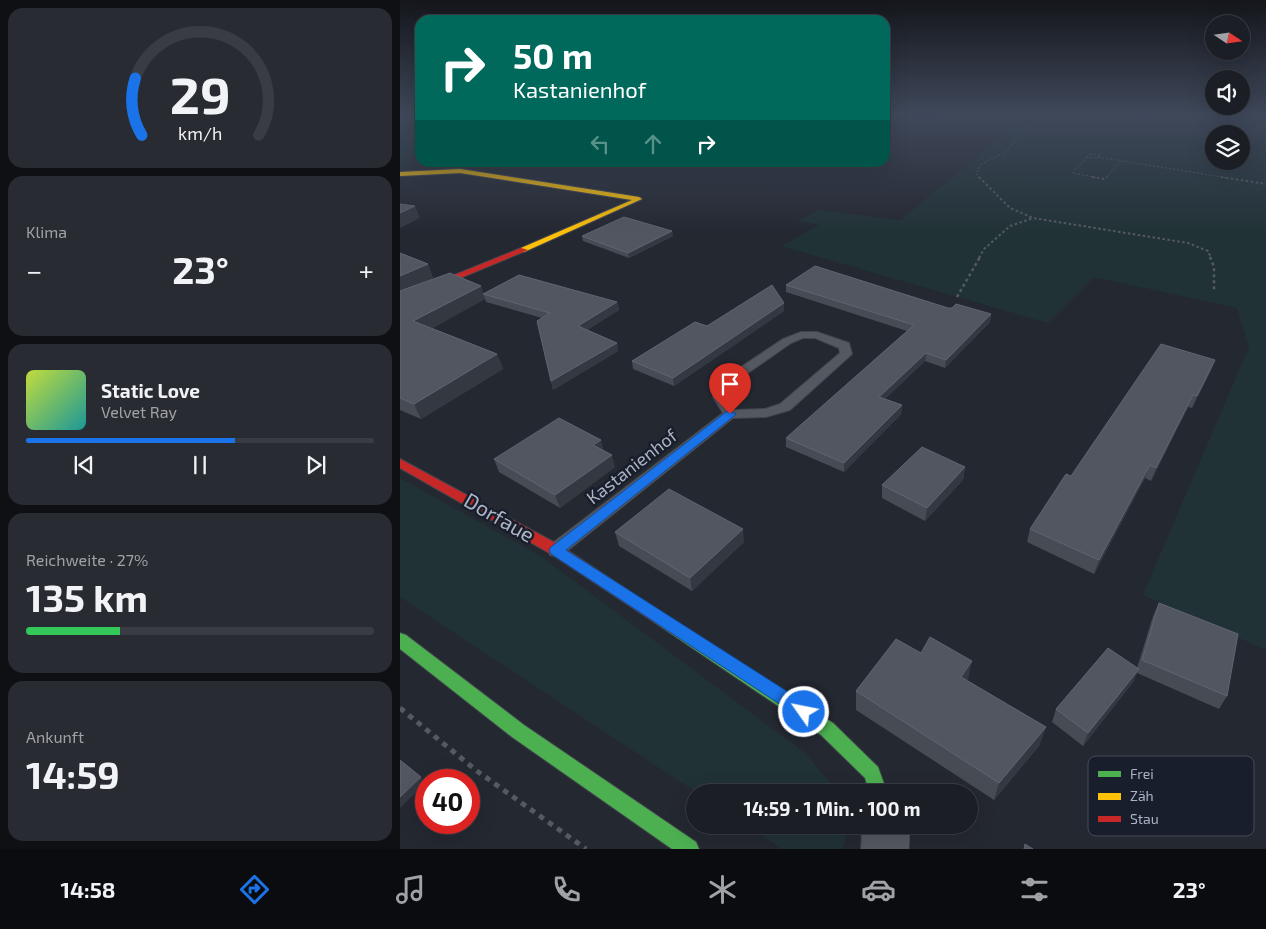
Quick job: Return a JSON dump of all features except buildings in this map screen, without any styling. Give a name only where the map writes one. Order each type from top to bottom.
[{"type":"street","points":[[400,174],[460,171],[639,199],[532,247],[400,300]]},
{"type":"street","name":"Dorfaue","points":[[400,463],[556,550],[827,729],[872,773],[875,784]]},
{"type":"street","points":[[400,640],[518,731],[689,849]]},
{"type":"street","points":[[885,849],[886,834]]},
{"type":"lane","points":[[801,335],[817,335],[845,346],[846,354],[785,407],[766,413],[730,414],[720,396],[730,380],[787,340],[801,335]]},
{"type":"lane","name":"Kastanienhof","points":[[556,550],[730,414]]},
{"type":"path","points":[[1003,154],[981,164],[976,174],[1010,208],[1033,218],[1188,243],[1208,251],[1214,267],[1214,292]]},
{"type":"path","points":[[1121,160],[1106,179],[1072,173],[1090,154],[1100,155],[1098,157],[1121,160],[1266,184]]},
{"type":"path","points":[[957,297],[984,249],[1010,226],[1033,218]]},
{"type":"path","points":[[400,708],[477,771],[586,849]]},
{"type":"shaded area","points":[[400,154],[413,154],[400,168]]},
{"type":"shaded area","points":[[981,154],[1205,154],[1205,170],[1250,170],[1250,154],[1266,154],[1266,650],[1143,595],[1249,347],[1237,308],[1094,277],[1048,323],[781,246],[819,225],[798,221],[818,210],[900,220]]},
{"type":"shaded area","points":[[400,478],[542,557],[805,753],[831,784],[686,785],[400,597]]},
{"type":"shaded area","points":[[759,834],[847,834],[843,847],[840,849],[782,849]]},
{"type":"traffic: fast","points":[[659,618],[827,729],[872,773],[875,784]]},
{"type":"traffic: fast","points":[[400,640],[518,731],[689,849]]},
{"type":"traffic: slow","points":[[400,174],[460,171],[639,199],[524,250]]},
{"type":"traffic: jam","points":[[400,300],[524,250]]},
{"type":"traffic: jam","points":[[400,463],[556,550],[659,618]]},
{"type":"route","points":[[730,414],[556,550],[804,712]]}]
